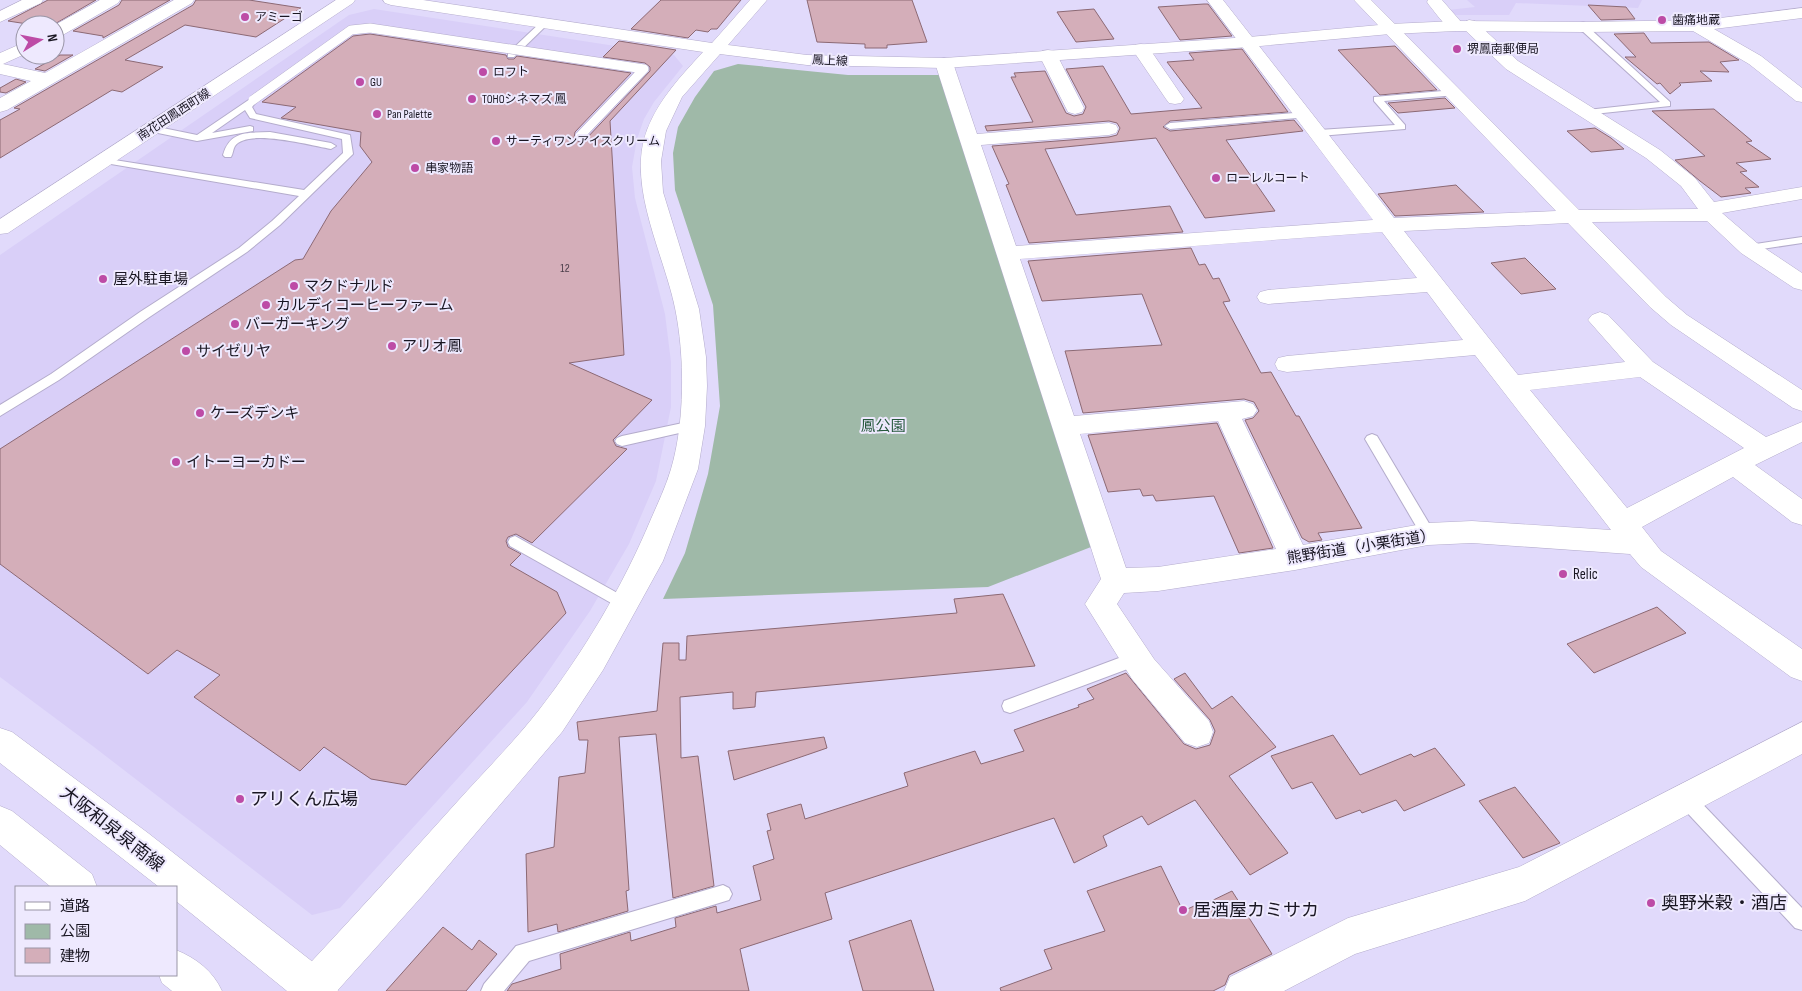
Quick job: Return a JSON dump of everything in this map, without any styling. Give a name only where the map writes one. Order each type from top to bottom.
[{"type":"street","points":[[0,18],[34,0]]},
{"type":"street","points":[[65,27],[112,0]]},
{"type":"street","points":[[0,106],[186,0]]},
{"type":"street","name":"南花田鳳西町線","points":[[0,228],[346,0]]},
{"type":"street","name":"鳳上線","points":[[391,0],[716,49],[807,60],[944,63],[1249,42],[1390,29],[1462,25],[1648,28],[1744,22],[1801,13]]},
{"type":"street","points":[[316,989],[550,721],[592,660],[648,561],[685,468],[692,426],[695,386],[689,316],[653,192],[651,161],[656,131],[674,95],[759,0]]},
{"type":"street","points":[[1215,0],[1306,115],[1481,346],[1651,560],[1802,667]]},
{"type":"street","points":[[1362,0],[1658,302],[1679,320],[1802,402]]},
{"type":"street","points":[[1435,2],[1512,65],[1653,154],[1688,182],[1701,197],[1710,212],[1749,248],[1802,283]]},
{"type":"street","points":[[91,13],[148,22]]},
{"type":"street","points":[[1695,25],[1755,60],[1802,97]]},
{"type":"street","points":[[1141,49],[1175,99]]},
{"type":"street","points":[[0,60],[15,52]]},
{"type":"street","points":[[1048,55],[1075,108]]},
{"type":"street","points":[[944,63],[1116,581],[1100,604],[1135,659],[1197,732]]},
{"type":"street","points":[[0,69],[48,79]]},
{"type":"street","points":[[971,140],[1109,129]]},
{"type":"street","points":[[1007,254],[1390,225],[1573,216],[1710,212],[1802,193]]},
{"type":"street","points":[[1268,296],[1434,284]]},
{"type":"street","points":[[1600,320],[1644,368],[1766,449]]},
{"type":"street","points":[[1288,364],[1481,346]]},
{"type":"street","points":[[1512,384],[1644,368]]},
{"type":"street","points":[[1065,426],[1235,411],[1295,558]]},
{"type":"street","points":[[1630,534],[1734,464],[1802,431]]},
{"type":"street","points":[[1734,464],[1802,514]]},
{"type":"street","name":"熊野街道（小栗街道）","points":[[1116,581],[1158,579],[1295,558],[1428,534],[1472,532],[1630,534]]},
{"type":"street","points":[[1244,991],[1348,937],[1525,883],[1802,737]]},
{"type":"street","name":"大阪和泉泉南線","points":[[0,743],[135,845],[316,989]]},
{"type":"street","points":[[0,823],[79,886]]},
{"type":"street","points":[[178,971],[202,991]]},
{"type":"lane","points":[[511,55],[545,24]]},
{"type":"lane","points":[[1583,27],[1667,104],[1587,113]]},
{"type":"lane","points":[[197,138],[351,30],[370,28],[644,69],[580,136]]},
{"type":"lane","points":[[1319,133],[1402,127],[1377,99],[1454,93]]},
{"type":"lane","points":[[253,100],[247,107],[253,116],[252,120],[255,128]]},
{"type":"lane","points":[[1170,126],[1306,115]]},
{"type":"lane","points":[[0,411],[55,377],[144,315],[243,250],[307,194],[348,154],[347,137],[253,116]]},
{"type":"lane","points":[[152,129],[197,138],[255,128],[270,135]]},
{"type":"lane","points":[[228,155],[231,144],[244,136],[270,135],[332,146]]},
{"type":"lane","points":[[105,160],[307,194]]},
{"type":"lane","points":[[1749,248],[1802,240]]},
{"type":"lane","points":[[622,441],[692,426]]},
{"type":"lane","points":[[1372,439],[1428,534]]},
{"type":"lane","points":[[515,542],[625,604]]},
{"type":"lane","points":[[1010,706],[1135,659]]},
{"type":"lane","points":[[1685,798],[1802,921]]},
{"type":"lane","points":[[491,991],[523,954],[722,894]]},
{"type":"shaded area","points":[[1467,0],[1642,0],[1638,8],[1516,3],[1509,15],[1453,15],[1448,10],[1475,7]]},
{"type":"shaded area","name":"アリオ鳳","points":[[374,9],[674,55],[683,66],[654,102],[644,119],[637,139],[632,167],[635,198],[665,314],[671,362],[671,407],[656,481],[629,544],[590,611],[527,702],[340,908],[312,915],[0,677],[0,255],[349,15]]},
{"type":"green space","name":"鳳公園","points":[[738,64],[848,75],[939,75],[1091,547],[988,587],[663,599],[685,553],[708,474],[720,406],[713,305],[675,190],[673,153],[678,127],[695,97],[714,71]]},
{"type":"building","points":[[48,0],[96,0],[65,18],[65,15],[19,15]]},
{"type":"building","points":[[122,0],[170,0],[103,38],[103,36],[73,31],[119,5]]},
{"type":"building","points":[[196,0],[249,0],[301,8],[256,37],[185,25],[125,60],[163,67],[122,92],[112,90],[0,158],[0,120],[20,109],[14,108],[193,5]]},
{"type":"building","points":[[661,0],[741,0],[717,29],[711,29],[708,32],[696,30],[688,38],[631,29]]},
{"type":"building","points":[[807,0],[912,0],[927,42],[887,45],[887,48],[865,48],[865,44],[817,42]]},
{"type":"building","points":[[1208,4],[1232,36],[1180,40],[1158,7]]},
{"type":"building","points":[[1588,5],[1626,7],[1635,19],[1601,20]]},
{"type":"building","points":[[1094,9],[1114,39],[1076,42],[1057,12]]},
{"type":"building","points":[[15,17],[15,22],[8,21]]},
{"type":"building","points":[[1644,33],[1651,43],[1709,42],[1739,60],[1720,62],[1729,72],[1700,71],[1712,81],[1679,83],[1681,85],[1670,94],[1660,83],[1657,84],[1625,57],[1636,57],[1614,34]]},
{"type":"building","name":"アリオ鳳","points":[[370,34],[506,55],[508,59],[514,59],[517,56],[631,73],[575,132],[574,138],[579,142],[585,140],[650,71],[650,67],[645,63],[603,57],[619,41],[676,50],[610,121],[624,355],[569,363],[652,400],[613,440],[616,446],[627,449],[532,543],[516,534],[508,537],[506,541],[508,547],[521,554],[510,565],[557,592],[566,613],[406,785],[371,779],[324,747],[300,771],[194,697],[220,675],[177,650],[148,674],[0,564],[0,449],[295,260],[303,259],[331,211],[372,162],[360,146],[361,132],[281,118],[296,107],[262,102],[353,36]]},
{"type":"building","points":[[1395,46],[1437,90],[1380,95],[1338,50]]},
{"type":"building","points":[[1242,49],[1288,112],[1170,121],[1163,127],[1170,131],[1294,120],[1303,131],[1226,140],[1275,211],[1205,218],[1156,138],[1045,149],[1076,215],[1170,206],[1183,232],[1029,243],[1006,185],[1009,184],[992,146],[1109,137],[1117,135],[1120,128],[1117,123],[1109,121],[987,131],[985,126],[1033,122],[1011,77],[1016,77],[1014,73],[1045,71],[1066,113],[1074,116],[1083,114],[1086,107],[1066,69],[1103,66],[1131,114],[1202,108],[1167,62],[1194,60],[1189,53]]},
{"type":"building","points":[[65,55],[73,55],[65,60]]},
{"type":"building","points":[[42,65],[56,65],[45,71],[35,69]]},
{"type":"building","points":[[16,79],[26,82],[6,93],[0,92],[0,88]]},
{"type":"building","points":[[1445,98],[1455,108],[1398,113],[1388,103]]},
{"type":"building","points":[[1714,109],[1752,141],[1746,142],[1771,159],[1736,163],[1747,171],[1740,172],[1759,187],[1745,188],[1751,193],[1721,197],[1700,181],[1675,160],[1705,156],[1652,111]]},
{"type":"building","points":[[1595,128],[1624,149],[1591,152],[1567,131]]},
{"type":"building","points":[[1456,185],[1484,212],[1395,216],[1378,194]]},
{"type":"building","points":[[1191,248],[1199,265],[1205,264],[1213,279],[1219,278],[1230,301],[1223,302],[1261,373],[1271,372],[1296,416],[1299,416],[1362,528],[1318,533],[1322,540],[1309,542],[1302,538],[1245,420],[1253,418],[1259,411],[1254,402],[1244,399],[1083,413],[1065,351],[1162,345],[1142,294],[1042,301],[1028,261]]},
{"type":"building","points":[[1525,258],[1556,289],[1521,294],[1491,263]]},
{"type":"building","points":[[1217,423],[1273,548],[1239,553],[1214,496],[1156,501],[1153,495],[1143,496],[1140,489],[1108,492],[1088,435]]},
{"type":"building","points":[[1003,594],[1035,666],[756,692],[755,707],[733,709],[733,692],[680,697],[681,758],[698,756],[714,886],[673,898],[656,734],[619,737],[629,890],[626,891],[628,911],[558,932],[557,924],[528,932],[526,854],[554,847],[559,777],[585,773],[588,740],[579,740],[577,722],[657,711],[663,643],[679,643],[679,660],[686,660],[687,636],[957,613],[954,599]]},
{"type":"building","points":[[1657,607],[1686,633],[1594,673],[1567,644]]},
{"type":"building","points":[[1126,673],[1184,744],[1196,749],[1210,745],[1215,731],[1210,720],[1174,679],[1185,673],[1212,709],[1232,696],[1276,747],[1229,776],[1288,853],[1250,875],[1195,800],[1148,825],[1142,816],[1103,836],[1107,846],[1074,863],[1054,818],[825,893],[832,919],[740,949],[749,991],[507,991],[512,984],[561,969],[560,954],[630,932],[631,941],[676,927],[675,918],[716,906],[717,913],[761,900],[753,866],[774,859],[767,831],[771,830],[767,814],[801,804],[805,819],[908,786],[904,773],[975,751],[981,764],[1024,751],[1014,730],[1079,707],[1078,705],[1094,699],[1087,689]]},
{"type":"building","points":[[1333,735],[1360,775],[1411,754],[1414,757],[1435,748],[1465,785],[1404,811],[1396,800],[1362,813],[1360,810],[1336,819],[1312,782],[1292,789],[1271,756]]},
{"type":"building","points":[[824,737],[827,748],[734,780],[728,751]]},
{"type":"building","points":[[1515,787],[1560,843],[1523,858],[1479,801]]},
{"type":"building","points":[[1161,866],[1183,911],[1203,902],[1205,904],[1232,891],[1272,954],[1229,975],[1225,985],[1213,991],[1001,991],[1000,988],[1052,969],[1044,950],[1105,931],[1087,891]]},
{"type":"building","points":[[911,920],[934,991],[863,991],[849,941]]},
{"type":"building","points":[[443,927],[472,950],[479,940],[497,954],[466,991],[386,991]]},
{"type":"place","name":"アミーゴ","points":[[245,17]]},
{"type":"place","name":"歯痛地蔵","points":[[1662,20]]},
{"type":"place","name":"堺鳳南郵便局","points":[[1457,49]]},
{"type":"place","name":"ロフト","points":[[483,72]]},
{"type":"place","name":"GU","points":[[360,82]]},
{"type":"place","name":"TOHOシネマズ 鳳","points":[[472,99]]},
{"type":"place","name":"Pan Palette","points":[[377,114]]},
{"type":"place","name":"サーティワンアイスクリーム","points":[[496,141]]},
{"type":"place","name":"串家物語","points":[[415,168]]},
{"type":"place","name":"ローレルコート","points":[[1216,178]]},
{"type":"place","name":"屋外駐車場","points":[[103,279]]},
{"type":"place","name":"マクドナルド","points":[[294,286]]},
{"type":"place","name":"カルディコーヒーファーム","points":[[266,305]]},
{"type":"place","name":"バーガーキング","points":[[235,324]]},
{"type":"place","name":"アリオ鳳","points":[[392,346]]},
{"type":"place","name":"サイゼリヤ","points":[[186,351]]},
{"type":"place","name":"ケーズデンキ","points":[[200,413]]},
{"type":"place","name":"イトーヨーカドー","points":[[176,462]]},
{"type":"place","name":"Relic","points":[[1563,574]]},
{"type":"place","name":"アリくん広場","points":[[240,799]]},
{"type":"place","name":"奥野米穀・酒店","points":[[1651,903]]},
{"type":"place","name":"居酒屋カミサカ","points":[[1183,910]]}]
